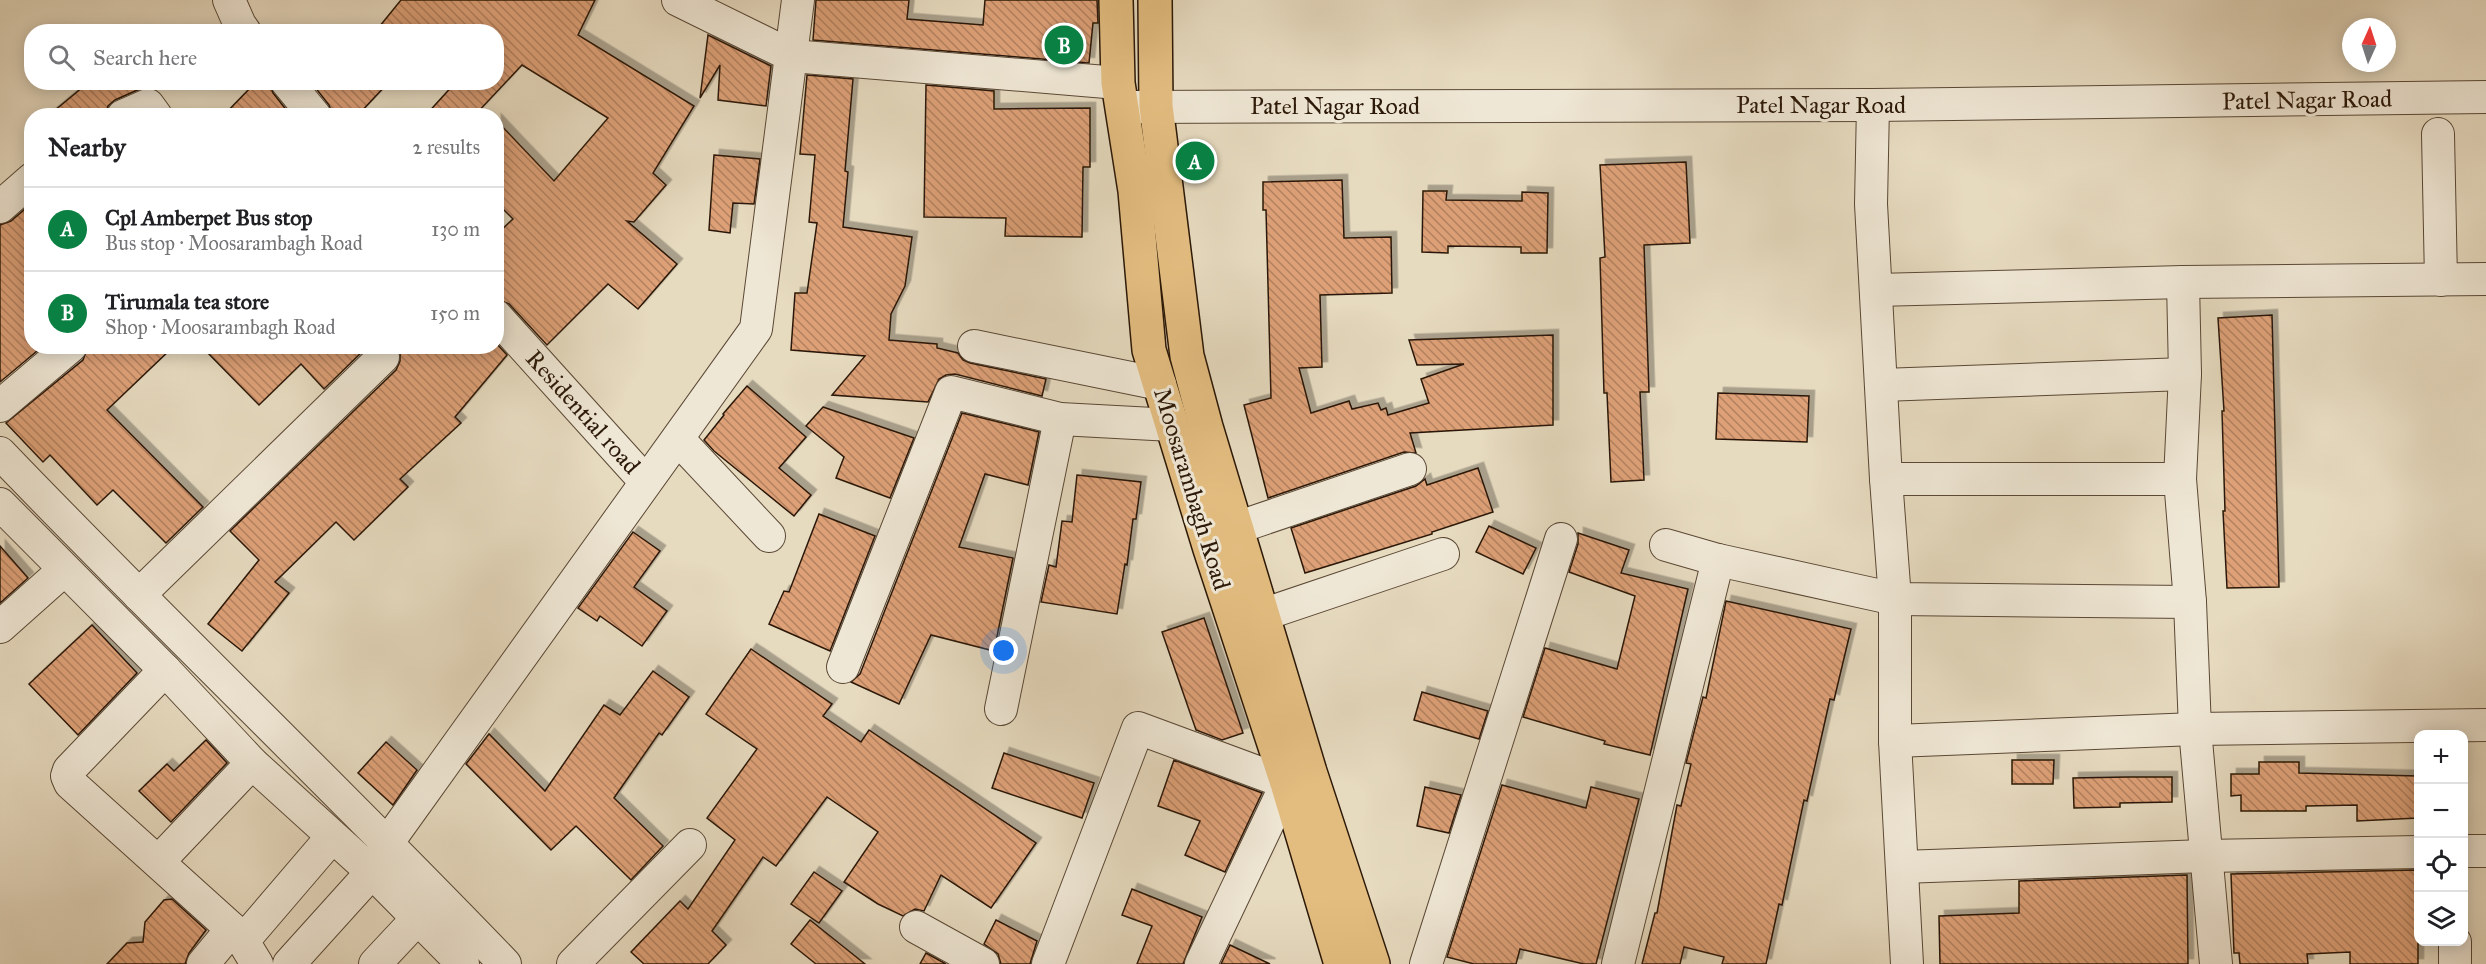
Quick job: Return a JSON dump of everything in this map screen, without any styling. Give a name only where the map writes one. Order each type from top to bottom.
[{"type":"main road","name":"Moosarambagh Road","points":[[1116,0],[1120,95],[1135,191],[1149,350],[1210,549],[1287,783],[1341,964]]},
{"type":"main road","name":"Moosarambagh Road","points":[[1155,0],[1156,106],[1187,356],[1318,799],[1373,964]]},
{"type":"street","points":[[229,0],[240,24]]},
{"type":"street","points":[[678,0],[792,56]]},
{"type":"street","points":[[289,964],[372,872],[388,842],[756,329],[798,0]]},
{"type":"street","name":"Patel Nagar Road","points":[[792,56],[1120,95],[1156,106],[1873,105],[2486,97]]},
{"type":"street","points":[[294,90],[308,108]]},
{"type":"street","points":[[1873,105],[1871,204],[1895,599],[1895,741],[1907,964]]},
{"type":"street","points":[[2438,134],[2441,280]]},
{"type":"street","points":[[0,207],[24,186]]},
{"type":"street","points":[[1876,290],[2183,282],[2486,279]]},
{"type":"street","points":[[2183,282],[2185,374],[2180,479],[2190,602],[2195,729],[2216,964]]},
{"type":"street","name":"Residential road","points":[[504,325],[645,481]]},
{"type":"street","points":[[974,346],[1160,384]]},
{"type":"street","points":[[0,406],[62,354]]},
{"type":"street","points":[[139,595],[383,357]]},
{"type":"street","points":[[1882,385],[2185,374]]},
{"type":"street","points":[[843,667],[951,392],[1060,419],[1172,425]]},
{"type":"street","points":[[1001,709],[1060,419]]},
{"type":"street","points":[[678,440],[769,536]]},
{"type":"street","points":[[0,453],[139,595],[388,842],[505,964]]},
{"type":"street","points":[[1236,528],[1410,469]]},
{"type":"street","points":[[1886,479],[2180,479]]},
{"type":"street","points":[[0,504],[165,670],[252,763],[372,872],[464,964]]},
{"type":"street","points":[[1426,964],[1561,539]]},
{"type":"street","points":[[1666,545],[1718,560],[1895,599],[2190,602]]},
{"type":"street","points":[[1262,615],[1443,554]]},
{"type":"street","points":[[1618,964],[1718,560]]},
{"type":"street","points":[[0,627],[64,570]]},
{"type":"street","points":[[165,670],[69,770],[67,777],[70,783],[159,861],[244,944]]},
{"type":"street","points":[[1048,964],[1138,728],[1287,783],[1201,964]]},
{"type":"street","points":[[1895,741],[2195,729],[2466,728]]},
{"type":"street","points":[[159,861],[252,763]]},
{"type":"street","points":[[203,964],[244,944],[332,837]]},
{"type":"street","points":[[573,964],[690,845]]},
{"type":"street","points":[[2468,852],[2486,851]]},
{"type":"street","points":[[1902,867],[2205,856],[2414,852]]},
{"type":"street","points":[[375,964],[418,918]]},
{"type":"street","points":[[916,927],[983,964]]},
{"type":"street","points":[[2455,946],[2455,964]]},
{"type":"building","points":[[401,0],[595,0],[578,35],[694,106],[653,173],[666,185],[634,222],[627,221],[677,264],[638,309],[608,284],[547,345],[509,304],[504,302],[504,227],[513,219],[504,210],[504,128],[554,181],[608,118],[522,65],[504,84],[504,24],[382,24]]},
{"type":"building","points":[[816,0],[909,0],[907,19],[983,25],[985,0],[1097,0],[1098,23],[1093,23],[1089,63],[813,40]]},
{"type":"building","points":[[708,35],[771,66],[766,106],[718,100],[720,65],[700,98]]},
{"type":"building","points":[[807,75],[853,79],[843,227],[912,237],[905,286],[891,314],[889,340],[937,344],[937,348],[958,353],[963,360],[970,363],[1046,379],[1042,396],[955,374],[939,379],[928,402],[832,395],[865,356],[791,350],[795,293],[807,293],[817,223],[809,222],[815,155],[800,154]]},
{"type":"building","points":[[926,85],[994,91],[994,109],[1090,108],[1090,167],[1083,167],[1082,237],[1005,236],[1006,218],[924,217]]},
{"type":"building","points":[[79,90],[138,90],[115,100],[107,108],[58,108]]},
{"type":"building","points":[[248,90],[272,90],[285,108],[231,108]]},
{"type":"building","points":[[317,90],[381,90],[365,108],[330,108]]},
{"type":"building","points":[[449,90],[498,90],[482,108],[432,108]]},
{"type":"building","points":[[714,155],[760,159],[754,204],[733,203],[730,233],[709,230]]},
{"type":"building","points":[[1686,162],[1690,243],[1644,245],[1649,392],[1640,392],[1644,480],[1611,482],[1607,393],[1604,393],[1600,258],[1605,257],[1600,165]]},
{"type":"building","points":[[1342,180],[1344,238],[1391,237],[1392,293],[1320,295],[1322,367],[1299,368],[1311,413],[1349,401],[1352,409],[1378,403],[1381,410],[1386,408],[1388,415],[1429,403],[1421,379],[1464,364],[1417,365],[1409,340],[1553,335],[1553,425],[1410,433],[1416,453],[1404,452],[1268,498],[1244,405],[1271,398],[1266,210],[1263,210],[1263,182]]},
{"type":"building","points":[[1423,191],[1447,191],[1446,200],[1522,201],[1522,192],[1548,193],[1547,253],[1521,253],[1521,247],[1448,246],[1448,253],[1422,252]]},
{"type":"building","points":[[24,210],[24,354],[33,354],[0,382],[0,225],[11,221]]},
{"type":"building","points":[[2272,315],[2279,587],[2227,588],[2223,511],[2225,511],[2222,411],[2224,411],[2218,318]]},
{"type":"building","points":[[504,352],[507,355],[455,417],[461,423],[400,479],[408,487],[354,540],[336,522],[275,582],[289,593],[242,651],[208,624],[259,560],[230,531],[396,370],[400,354],[504,354]]},
{"type":"building","points":[[85,354],[166,354],[107,410],[203,507],[166,543],[113,490],[97,505],[50,455],[43,462],[6,423],[83,360]]},
{"type":"building","points":[[209,354],[360,354],[324,389],[301,364],[259,405]]},
{"type":"building","points":[[747,386],[806,437],[779,468],[811,495],[794,516],[714,451],[704,440]]},
{"type":"building","points":[[1718,393],[1809,396],[1807,442],[1716,439]]},
{"type":"building","points":[[823,407],[914,438],[890,498],[836,478],[844,457],[806,426]]},
{"type":"building","points":[[962,413],[1039,432],[1028,485],[985,474],[959,547],[1013,558],[994,651],[931,635],[899,704],[851,682],[860,674]]},
{"type":"building","points":[[1478,468],[1493,512],[1432,532],[1432,534],[1305,573],[1291,528],[1416,486],[1425,479],[1427,485]]},
{"type":"building","points":[[1077,475],[1141,482],[1117,614],[1041,602],[1049,565],[1056,567],[1062,521],[1072,522]]},
{"type":"building","points":[[819,514],[875,536],[830,651],[769,624],[784,591],[789,592]]},
{"type":"building","points":[[1489,526],[1536,548],[1523,574],[1476,552]]},
{"type":"building","points":[[633,532],[660,551],[634,587],[667,611],[642,646],[600,616],[597,621],[578,608]]},
{"type":"building","points":[[1578,533],[1629,550],[1621,573],[1688,589],[1650,755],[1604,744],[1605,741],[1523,717],[1545,648],[1617,669],[1635,596],[1569,572],[1578,544]]},
{"type":"building","points":[[0,546],[28,578],[0,603]]},
{"type":"building","points":[[1726,601],[1851,629],[1834,700],[1830,699],[1807,801],[1804,800],[1782,905],[1779,904],[1766,964],[1722,964],[1724,957],[1684,947],[1680,964],[1642,964],[1655,913],[1657,913],[1677,805],[1681,806],[1691,764],[1686,763],[1703,697],[1706,698]]},
{"type":"building","points":[[1204,618],[1243,733],[1222,740],[1196,730],[1162,632]]},
{"type":"building","points":[[92,625],[137,673],[78,735],[29,684]]},
{"type":"building","points":[[751,649],[832,704],[823,716],[861,742],[869,730],[1036,843],[991,908],[941,875],[924,911],[915,909],[903,916],[878,904],[844,882],[878,832],[827,797],[776,866],[763,857],[712,931],[726,945],[708,964],[644,964],[631,952],[680,901],[688,909],[735,840],[707,818],[757,749],[706,714]]},
{"type":"building","points":[[653,671],[689,697],[662,735],[659,733],[614,798],[663,846],[631,880],[576,826],[551,850],[466,764],[489,734],[545,791],[604,705],[620,715]]},
{"type":"building","points":[[1422,692],[1488,711],[1479,739],[1414,720]]},
{"type":"building","points":[[206,740],[227,763],[171,822],[139,791],[167,764],[174,771]]},
{"type":"building","points":[[386,742],[417,770],[393,805],[358,773]]},
{"type":"building","points":[[1004,753],[1094,783],[1082,818],[992,788]]},
{"type":"building","points":[[1174,760],[1262,793],[1225,872],[1185,855],[1200,821],[1158,806]]},
{"type":"building","points":[[2012,760],[2054,760],[2053,784],[2012,784]]},
{"type":"building","points":[[2259,762],[2299,762],[2299,773],[2414,776],[2414,818],[2357,821],[2357,805],[2306,806],[2306,811],[2241,811],[2241,795],[2231,796],[2231,774],[2259,774]]},
{"type":"building","points":[[2172,777],[2172,802],[2120,803],[2120,807],[2074,808],[2073,778]]},
{"type":"building","points":[[1502,785],[1586,808],[1591,787],[1639,799],[1596,964],[1584,964],[1520,949],[1516,964],[1474,964],[1447,957]]},
{"type":"building","points":[[1425,787],[1461,795],[1449,833],[1417,826]]},
{"type":"building","points":[[2414,870],[2414,946],[2418,946],[2418,964],[2350,964],[2350,952],[2307,954],[2308,964],[2240,964],[2239,953],[2234,953],[2231,874]]},
{"type":"building","points":[[814,872],[842,891],[819,923],[791,904]]},
{"type":"building","points":[[2187,875],[2188,964],[1940,964],[1939,916],[2019,913],[2019,881]]},
{"type":"building","points":[[1132,889],[1202,917],[1183,964],[1137,964],[1152,926],[1122,915]]},
{"type":"building","points":[[172,899],[206,930],[189,953],[185,964],[107,964],[127,943],[143,942],[145,922],[164,900]]},
{"type":"building","points":[[810,920],[865,964],[816,964],[791,944]]},
{"type":"building","points":[[996,920],[1037,941],[1030,964],[1001,964],[998,954],[984,944]]},
{"type":"building","points":[[1230,945],[1270,964],[1221,964]]},
{"type":"building","points":[[926,953],[946,964],[920,964]]},
{"type":"place","name":"Tirumala tea store","points":[[1064,45]]},
{"type":"place","name":"Cpl Amberpet Bus stop","points":[[1195,161]]}]
